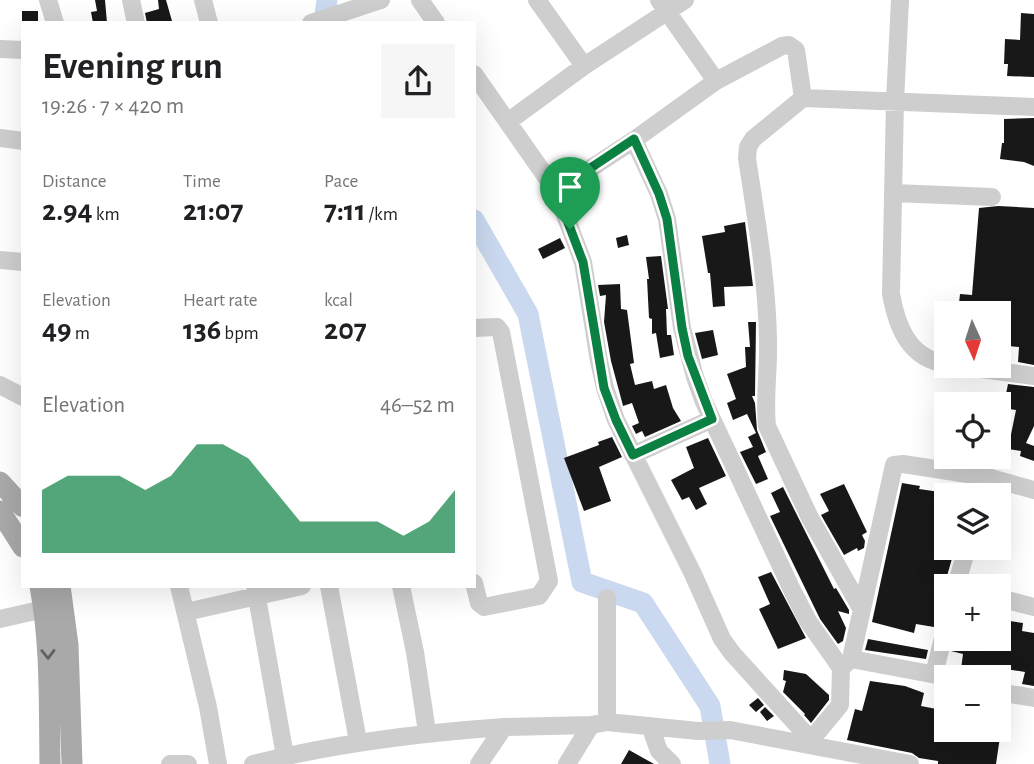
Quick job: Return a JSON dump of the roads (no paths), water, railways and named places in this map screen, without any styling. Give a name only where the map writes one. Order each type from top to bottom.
[{"type":"main road","points":[[0,482],[21,505]]},
{"type":"main road","points":[[0,511],[21,544]]},
{"type":"main road","points":[[40,588],[48,648],[50,764]]},
{"type":"main road","points":[[60,588],[68,645],[72,764]]},
{"type":"street","points":[[48,0],[54,21]]},
{"type":"street","points":[[131,0],[135,21]]},
{"type":"street","points":[[203,0],[208,21]]},
{"type":"street","points":[[317,21],[381,0]]},
{"type":"street","points":[[420,0],[435,21]]},
{"type":"street","points":[[537,0],[584,66]]},
{"type":"street","points":[[509,121],[663,6],[685,0]]},
{"type":"street","points":[[900,0],[891,294],[895,316],[911,347],[934,362]]},
{"type":"street","points":[[663,6],[716,81]]},
{"type":"street","points":[[556,191],[716,81],[782,46],[789,45],[796,50],[803,98]]},
{"type":"street","points":[[0,49],[21,50]]},
{"type":"street","points":[[476,77],[556,191],[583,262],[604,388],[616,420],[693,574],[722,639],[815,743]]},
{"type":"street","points":[[861,608],[810,518],[767,426],[765,411],[768,339],[763,270],[747,158],[748,147],[753,139],[803,98],[1034,107]]},
{"type":"street","points":[[0,138],[21,141]]},
{"type":"street","points":[[634,139],[659,194],[667,219],[688,356],[712,419],[808,621],[846,664],[934,674]]},
{"type":"street","points":[[894,192],[992,197]]},
{"type":"street","points":[[0,261],[21,262]]},
{"type":"street","points":[[475,588],[479,603],[484,607],[539,596],[549,581],[501,332],[497,327],[476,328]]},
{"type":"street","points":[[1012,373],[1034,376]]},
{"type":"street","points":[[0,385],[21,396]]},
{"type":"street","points":[[633,455],[712,419]]},
{"type":"street","points":[[815,743],[839,705],[846,664],[894,464],[987,477],[1034,490]]},
{"type":"street","points":[[985,483],[987,477]]},
{"type":"street","points":[[180,588],[208,707],[218,764]]},
{"type":"street","points":[[186,612],[256,592],[287,588]]},
{"type":"street","points":[[329,588],[358,741]]},
{"type":"street","points":[[401,588],[415,652],[427,732]]},
{"type":"street","points":[[256,592],[285,756]]},
{"type":"street","points":[[567,764],[599,723],[607,598]]},
{"type":"street","points":[[1011,601],[1034,607]]},
{"type":"street","points":[[0,619],[44,609]]},
{"type":"street","points":[[1011,694],[1034,698]]},
{"type":"street","points":[[253,764],[358,741],[427,732],[599,723],[698,731],[730,730],[815,743],[910,764]]},
{"type":"street","points":[[650,726],[659,751],[672,764]]},
{"type":"street","points":[[479,764],[503,727]]},
{"type":"street","points":[[170,764],[188,764]]},
{"type":"waterway","points":[[324,21],[327,0]]},
{"type":"waterway","points":[[476,223],[528,314],[582,582],[643,603],[710,706],[720,764]]}]
